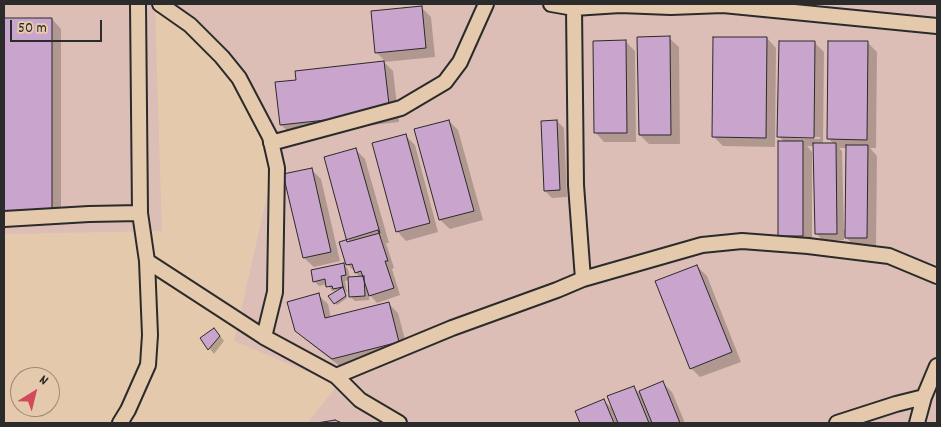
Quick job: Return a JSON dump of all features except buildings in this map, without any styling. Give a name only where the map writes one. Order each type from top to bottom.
[{"type":"street","points":[[120,423],[128,410],[148,365],[150,335],[147,261],[140,214],[138,4]]},
{"type":"street","points":[[160,4],[190,25],[222,57],[239,78],[270,137],[276,168],[275,292],[264,337]]},
{"type":"street","points":[[271,143],[401,108],[445,82],[460,62],[486,4]]},
{"type":"street","points":[[551,4],[574,8],[620,5],[670,7],[723,4],[937,26]]},
{"type":"street","points":[[574,8],[576,185],[583,279]]},
{"type":"street","points":[[4,219],[89,214],[140,214]]},
{"type":"street","points":[[336,376],[452,328],[583,279],[702,245],[742,241],[808,246],[889,256],[937,276]]},
{"type":"street","points":[[147,261],[264,337],[336,376],[360,400],[399,423]]},
{"type":"street","points":[[917,423],[924,398],[937,366]]},
{"type":"street","points":[[838,423],[896,404],[924,398]]},
{"type":"shaded area","points":[[4,4],[937,4],[937,423],[307,423],[338,385],[234,341],[278,148],[223,60],[155,10],[162,231],[4,234]]}]
